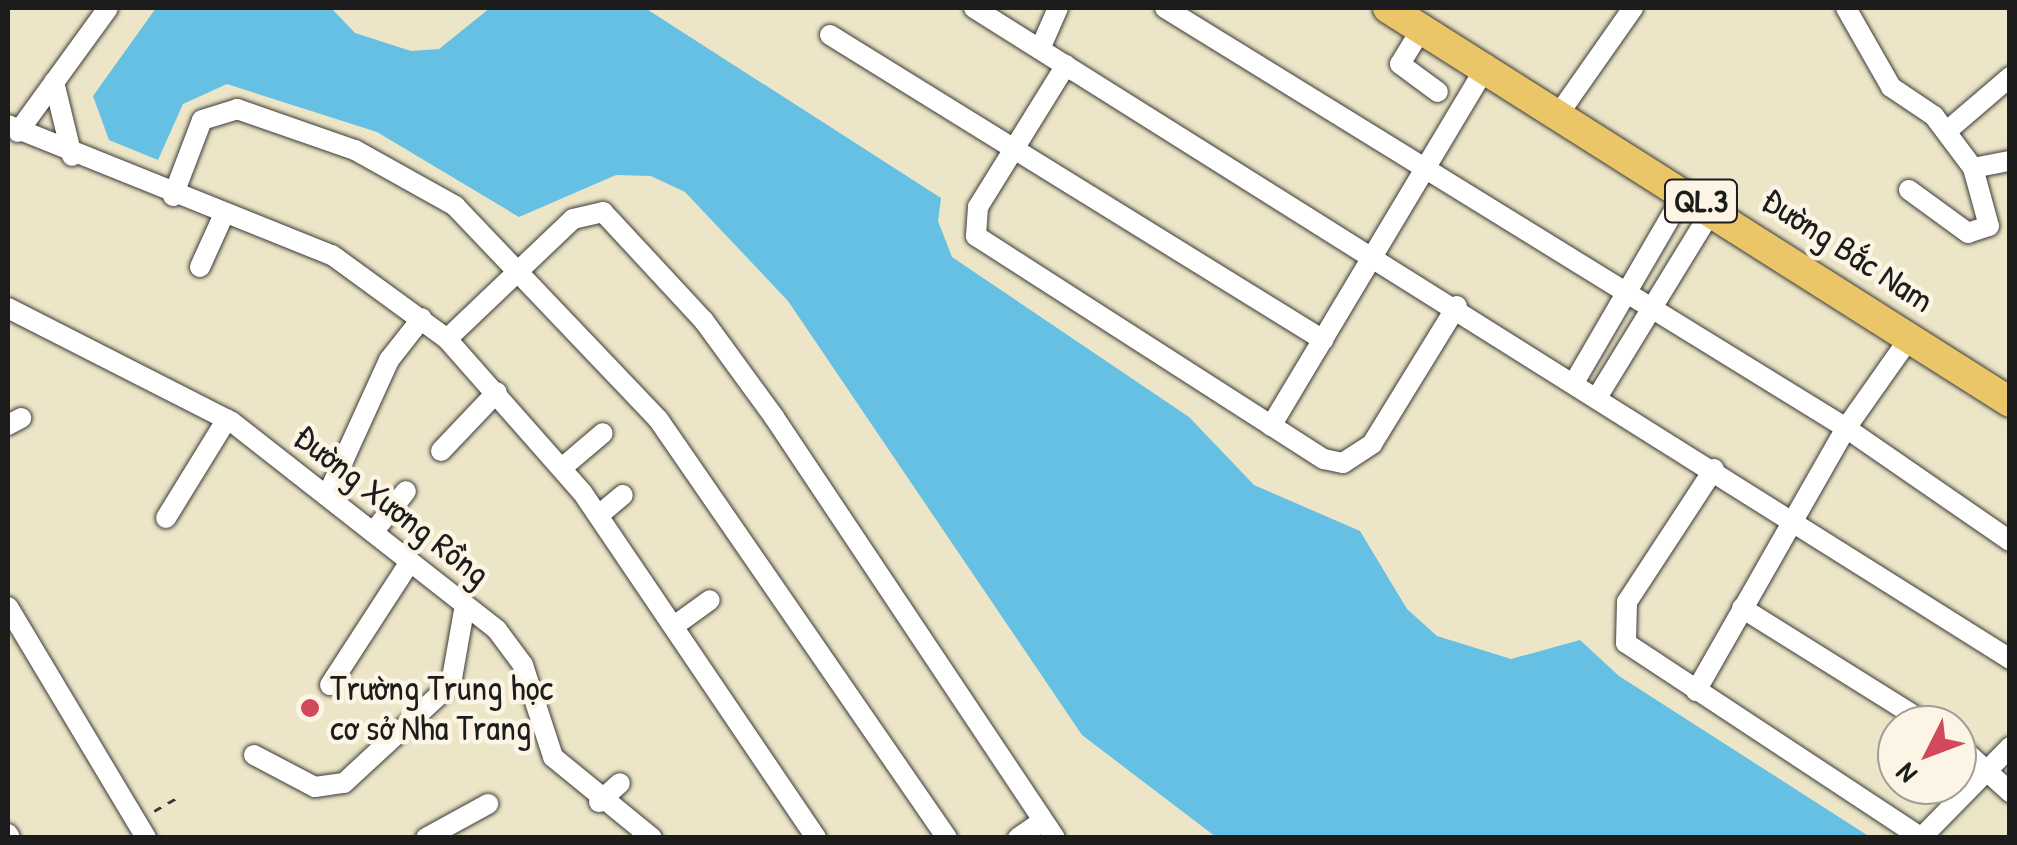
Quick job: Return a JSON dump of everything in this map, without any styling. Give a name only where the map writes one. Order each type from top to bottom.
[{"type":"highway","name":"Đường Bắc Nam","points":[[1388,8],[1713,208],[2010,402]]},
{"type":"street","points":[[108,8],[54,82],[12,129],[173,196],[332,254],[448,339],[600,515],[816,838]]},
{"type":"street","points":[[974,8],[1376,254],[1796,518],[2010,659]]},
{"type":"street","points":[[1040,48],[1058,8]]},
{"type":"street","points":[[1164,8],[1846,428],[2010,541]]},
{"type":"street","points":[[1560,112],[1632,8]]},
{"type":"street","points":[[1846,8],[1891,86],[1947,131],[1973,168],[1990,210],[1980,234],[1908,190]]},
{"type":"street","points":[[1422,28],[1400,64],[1438,92]]},
{"type":"street","points":[[830,35],[1323,340]]},
{"type":"street","points":[[1066,65],[978,207],[985,249],[1324,459],[1356,458],[1457,306]]},
{"type":"street","points":[[1271,426],[1487,66]]},
{"type":"street","points":[[1947,131],[2010,77]]},
{"type":"street","points":[[54,82],[72,156]]},
{"type":"street","points":[[173,196],[202,120],[238,109],[413,176],[520,269],[658,419],[947,838]]},
{"type":"street","points":[[1973,168],[2010,161]]},
{"type":"street","points":[[1575,380],[1685,192]]},
{"type":"street","points":[[1598,396],[1713,208]]},
{"type":"street","points":[[448,339],[584,211],[618,225],[774,417],[1048,829],[1018,838]]},
{"type":"street","points":[[200,266],[224,214]]},
{"type":"street","name":"Đường Xương Rồng","points":[[8,308],[227,419],[328,494],[465,605],[512,646],[553,757],[599,802],[652,838]]},
{"type":"street","points":[[328,494],[390,360],[422,318]]},
{"type":"street","points":[[1696,691],[1846,428],[1911,336]]},
{"type":"street","points":[[441,451],[497,392]]},
{"type":"street","points":[[166,518],[227,419]]},
{"type":"street","points":[[562,467],[603,432]]},
{"type":"street","points":[[1714,469],[1621,618],[1626,643],[1922,837],[2010,747]]},
{"type":"street","points":[[374,532],[406,491]]},
{"type":"street","points":[[600,515],[623,495]]},
{"type":"street","points":[[330,685],[410,562]]},
{"type":"street","points":[[674,626],[710,600]]},
{"type":"street","points":[[254,755],[315,787],[344,783],[450,684],[465,605]]},
{"type":"street","points":[[8,606],[142,829]]},
{"type":"street","points":[[1742,608],[1897,705]]},
{"type":"street","points":[[1977,757],[1990,766],[2010,792]]},
{"type":"street","points":[[599,802],[620,783]]},
{"type":"street","points":[[426,838],[488,804]]},
{"type":"path","points":[[142,829],[178,797]]},
{"type":"water","points":[[156,8],[331,8],[355,33],[411,51],[439,49],[490,8],[645,8],[941,198],[938,221],[952,257],[1189,417],[1254,485],[1360,531],[1407,609],[1437,636],[1511,659],[1580,640],[1619,676],[1870,837],[1216,837],[1082,735],[788,301],[685,192],[651,176],[616,175],[519,217],[377,132],[227,84],[183,104],[158,160],[109,140],[93,96]]},
{"type":"place","name":"Trường Trung học cơ sở Nha Trang","points":[[310,708]]}]
